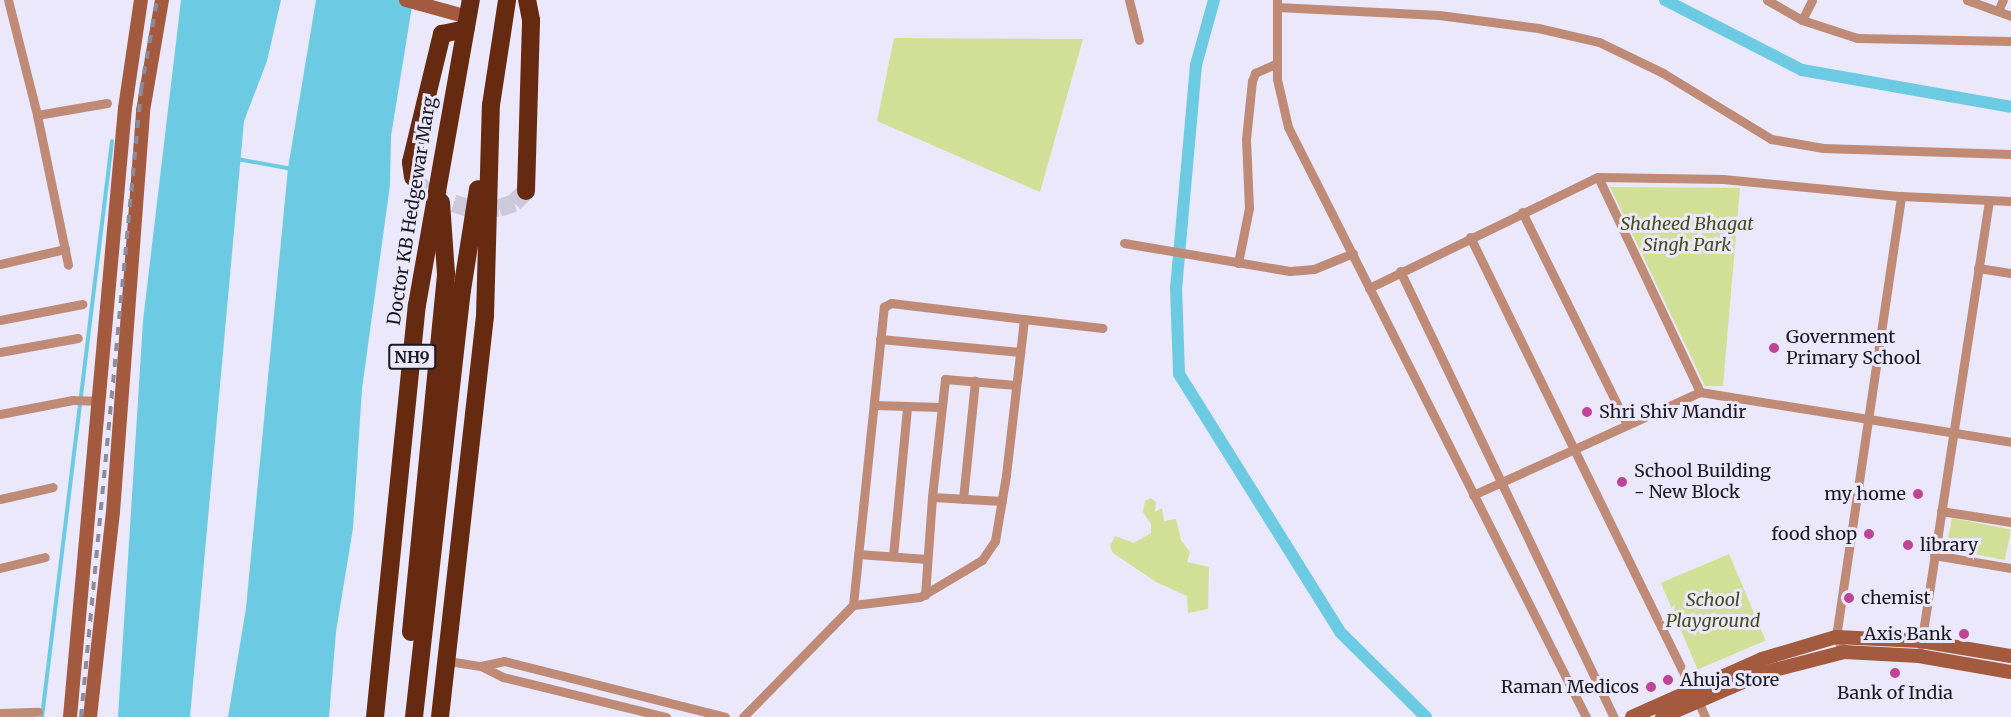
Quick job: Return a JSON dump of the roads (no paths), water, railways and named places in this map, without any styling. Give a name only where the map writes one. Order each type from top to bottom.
[{"type":"highway","points":[[403,717],[450,321],[491,105],[507,0]]},
{"type":"highway","points":[[526,191],[531,20],[527,0]]},
{"type":"highway","points":[[413,177],[411,162],[442,34],[468,15]]},
{"type":"highway","name":"Doctor KB Hedgewar Marg","points":[[375,717],[417,305],[438,174],[468,15]]},
{"type":"highway","points":[[440,717],[485,316],[491,105]]},
{"type":"highway","points":[[414,717],[450,321],[438,174]]},
{"type":"highway","points":[[378,689],[387,717]]},
{"type":"main road","points":[[70,717],[100,401],[123,119],[141,0]]},
{"type":"main road","points":[[90,717],[113,512],[143,111],[162,0]]},
{"type":"main road","points":[[406,0],[468,15]]},
{"type":"main road","points":[[1632,717],[1691,688],[1762,659],[1836,637],[1921,641],[2011,656]]},
{"type":"main road","points":[[1662,717],[1766,672],[1844,652],[1919,656],[2011,672]]},
{"type":"street","points":[[8,0],[37,115],[68,265]]},
{"type":"street","points":[[1129,0],[1139,40]]},
{"type":"street","points":[[1132,11],[1135,0]]},
{"type":"street","points":[[1767,0],[1802,20],[1857,38],[1891,41],[2011,41]]},
{"type":"street","points":[[1802,20],[1812,0]]},
{"type":"street","points":[[1966,0],[2011,16]]},
{"type":"street","points":[[1998,11],[2003,0]]},
{"type":"street","points":[[1586,717],[1353,253],[1305,166],[1288,127],[1281,105],[1277,63],[1277,3],[1439,15],[1538,28],[1599,42],[1664,73],[1771,139],[1823,148],[2011,153]]},
{"type":"street","points":[[1234,262],[1249,208],[1246,139],[1252,81],[1255,73],[1277,63]]},
{"type":"street","points":[[37,115],[107,103]]},
{"type":"street","points":[[1369,288],[1470,237],[1598,177],[1723,179],[1901,196],[2011,201]]},
{"type":"street","points":[[1598,177],[1700,393]]},
{"type":"street","points":[[1844,652],[1836,637],[1901,196]]},
{"type":"street","points":[[1919,656],[1989,201]]},
{"type":"street","points":[[1522,212],[1627,424]]},
{"type":"street","points":[[1470,237],[1575,447],[1691,688]]},
{"type":"street","points":[[1124,243],[1302,272],[1353,253]]},
{"type":"street","points":[[0,264],[65,249]]},
{"type":"street","points":[[1978,268],[2011,273]]},
{"type":"street","points":[[1400,272],[1614,717]]},
{"type":"street","points":[[853,605],[884,307],[891,303],[1102,328]]},
{"type":"street","points":[[0,320],[82,304]]},
{"type":"street","points":[[743,717],[853,605],[925,595],[973,566],[989,552],[1002,501],[1024,319]]},
{"type":"street","points":[[0,352],[78,338]]},
{"type":"street","points":[[880,339],[1020,352]]},
{"type":"street","points":[[925,595],[932,497],[945,379],[1016,385]]},
{"type":"street","points":[[963,499],[975,381]]},
{"type":"street","points":[[1473,495],[1575,447],[1700,393],[2011,442]]},
{"type":"street","points":[[0,414],[74,400],[100,401]]},
{"type":"street","points":[[874,405],[941,407]]},
{"type":"street","points":[[893,556],[907,406]]},
{"type":"street","points":[[0,499],[53,487]]},
{"type":"street","points":[[932,497],[1002,501]]},
{"type":"street","points":[[1941,511],[2011,522]]},
{"type":"street","points":[[1938,531],[1949,533]]},
{"type":"street","points":[[858,554],[927,559]]},
{"type":"street","points":[[1934,555],[2011,568]]},
{"type":"street","points":[[0,568],[45,557]]},
{"type":"street","points":[[448,661],[481,666],[503,677],[666,717]]},
{"type":"street","points":[[481,666],[504,662],[725,717]]},
{"type":"street","points":[[1698,701],[1705,717]]},
{"type":"street","points":[[0,713],[38,712]]},
{"type":"water","points":[[181,0],[281,0],[267,61],[244,121],[190,717],[118,717],[143,321]]},
{"type":"water","points":[[316,0],[413,0],[391,136],[390,185],[362,389],[353,528],[336,632],[329,717],[228,717],[246,608],[288,168]]},
{"type":"waterway","points":[[1214,0],[1196,65],[1176,287],[1179,374],[1340,632],[1426,717]]},
{"type":"waterway","points":[[1665,0],[1802,70],[2011,107]]},
{"type":"waterway","points":[[42,717],[112,141]]},
{"type":"waterway","points":[[237,159],[292,169]]},
{"type":"tunnel","points":[[413,177],[428,195],[468,208],[499,208],[514,203],[526,191]]},
{"type":"railway","points":[[81,717],[141,90],[157,0]]},
{"type":"place","name":"Government Primary School","points":[[1774,348]]},
{"type":"place","name":"Shri Shiv Mandir","points":[[1587,412]]},
{"type":"place","name":"School Building - New Block","points":[[1622,482]]},
{"type":"place","name":"my home","points":[[1918,494]]},
{"type":"place","name":"food shop","points":[[1869,534]]},
{"type":"place","name":"library","points":[[1908,545]]},
{"type":"place","name":"chemist","points":[[1849,598]]},
{"type":"place","name":"Axis Bank","points":[[1964,634]]},
{"type":"place","name":"Bank of India","points":[[1895,673]]},
{"type":"place","name":"Ahuja Store","points":[[1668,680]]},
{"type":"place","name":"Raman Medicos","points":[[1651,687]]},
{"type":"park label","name":"Shaheed Bhagat Singh Park","points":[[1687,235]]},
{"type":"park label","name":"School Playground","points":[[1713,611]]}]
